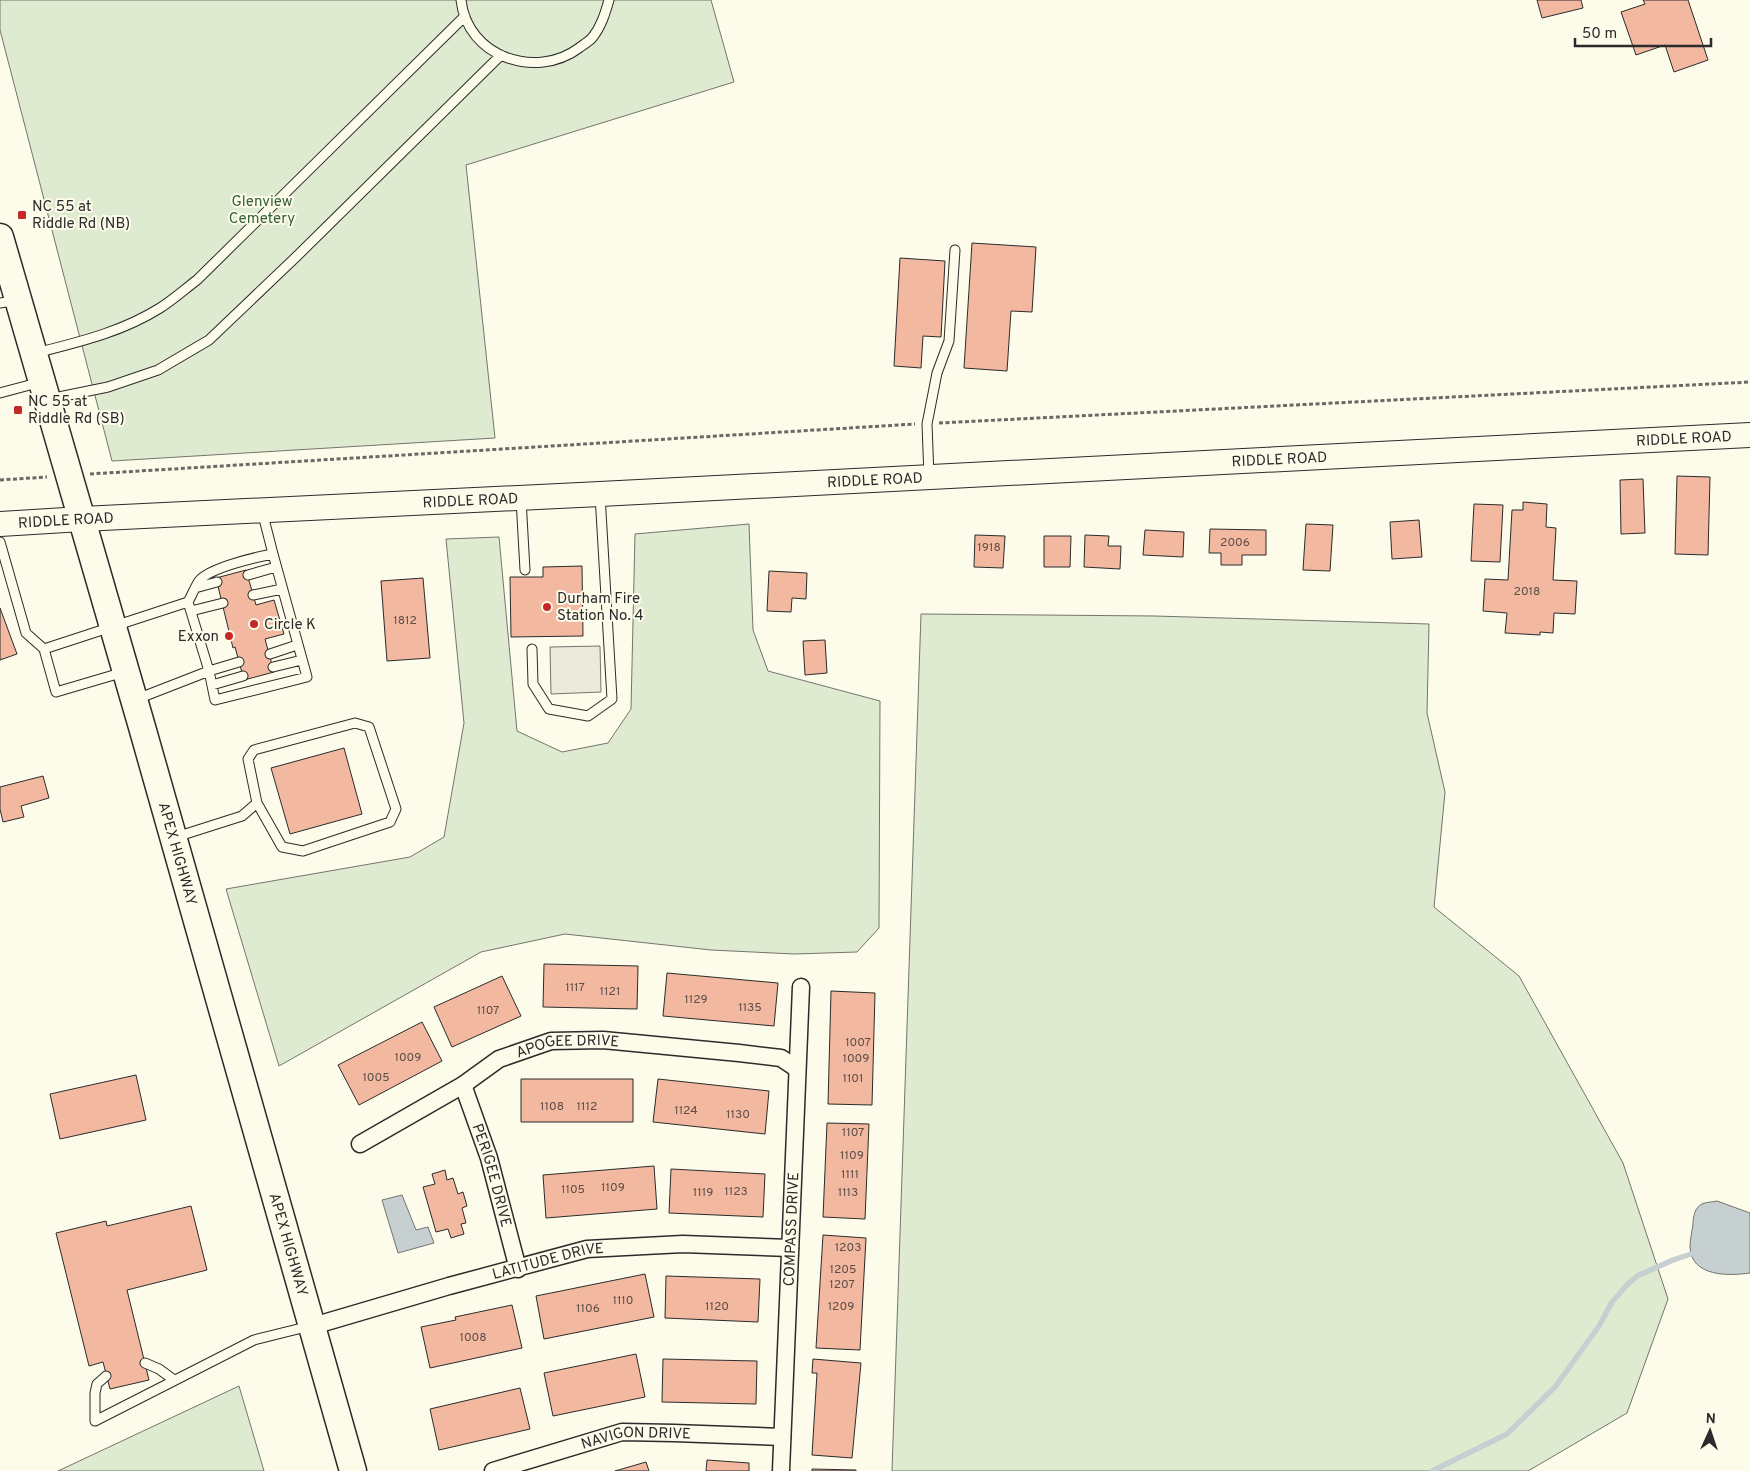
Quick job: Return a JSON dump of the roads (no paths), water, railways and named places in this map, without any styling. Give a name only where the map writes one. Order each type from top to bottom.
[{"type":"main road","name":"APEX HIGHWAY","points":[[0,237],[9,302],[34,353],[353,1471]]},
{"type":"main road","name":"RIDDLE ROAD","points":[[0,524],[1750,435]]},
{"type":"street","name":"COMPASS DRIVE","points":[[781,1471],[796,1068],[801,987]]},
{"type":"street","name":"APOGEE DRIVE","points":[[360,1144],[463,1084],[499,1060],[551,1041],[603,1040],[739,1053],[781,1058],[796,1068]]},
{"type":"street","name":"PERIGEE DRIVE","points":[[463,1084],[490,1158],[518,1269]]},
{"type":"street","name":"LATITUDE DRIVE","points":[[313,1326],[440,1288],[518,1269],[587,1249],[683,1244],[790,1248]]},
{"type":"street","name":"NAVIGON DRIVE","points":[[493,1471],[622,1432],[674,1432],[782,1437]]},
{"type":"lane","points":[[461,0],[468,24],[478,38],[491,50],[500,56],[519,62],[546,63],[569,56],[591,39],[603,22],[609,0]]},
{"type":"lane","points":[[34,353],[91,340],[121,328],[160,308],[197,280],[465,16]]},
{"type":"lane","points":[[0,393],[108,387],[158,370],[209,340],[500,56]]},
{"type":"lane","points":[[929,477],[926,424],[937,373],[949,341],[955,250]]},
{"type":"lane","points":[[532,649],[533,684],[549,710],[588,716],[612,699],[600,494]]},
{"type":"lane","points":[[521,498],[525,570]]},
{"type":"lane","points":[[262,511],[272,554],[307,676],[216,700],[189,606],[200,580],[209,572],[257,556],[272,554]]},
{"type":"lane","points":[[0,542],[26,633],[44,649],[56,692],[126,671]]},
{"type":"lane","points":[[248,574],[276,567]]},
{"type":"lane","points":[[196,588],[217,582]]},
{"type":"lane","points":[[253,595],[282,589]]},
{"type":"lane","points":[[44,649],[113,626],[189,606],[223,602]]},
{"type":"lane","points":[[270,654],[298,646]]},
{"type":"lane","points":[[273,667],[302,660]]},
{"type":"lane","points":[[134,700],[209,671],[239,662]]},
{"type":"lane","points":[[212,685],[243,676]]},
{"type":"lane","points":[[355,723],[369,727],[396,810],[390,822],[303,850],[282,847],[257,803],[248,759],[254,750],[355,723]]},
{"type":"lane","points":[[173,838],[242,816],[257,803]]},
{"type":"lane","points":[[106,1376],[97,1384],[95,1393],[95,1421],[254,1340],[313,1326]]},
{"type":"lane","points":[[145,1363],[159,1369],[174,1380]]},
{"type":"waterway","points":[[1432,1471],[1507,1434],[1555,1387],[1599,1326],[1612,1302],[1637,1276],[1697,1252]]},
{"type":"place","name":"NC 55 at Riddle Rd (NB)","points":[[22,215]]},
{"type":"place","name":"NC 55 at Riddle Rd (SB)","points":[[18,410]]},
{"type":"place","name":"Durham Fire Station No. 4","points":[[547,607]]},
{"type":"place","name":"Circle K","points":[[254,624]]},
{"type":"place","name":"Exxon","points":[[229,636]]},
{"type":"park label","name":"Glenview Cemetery","points":[[262,210]]}]
